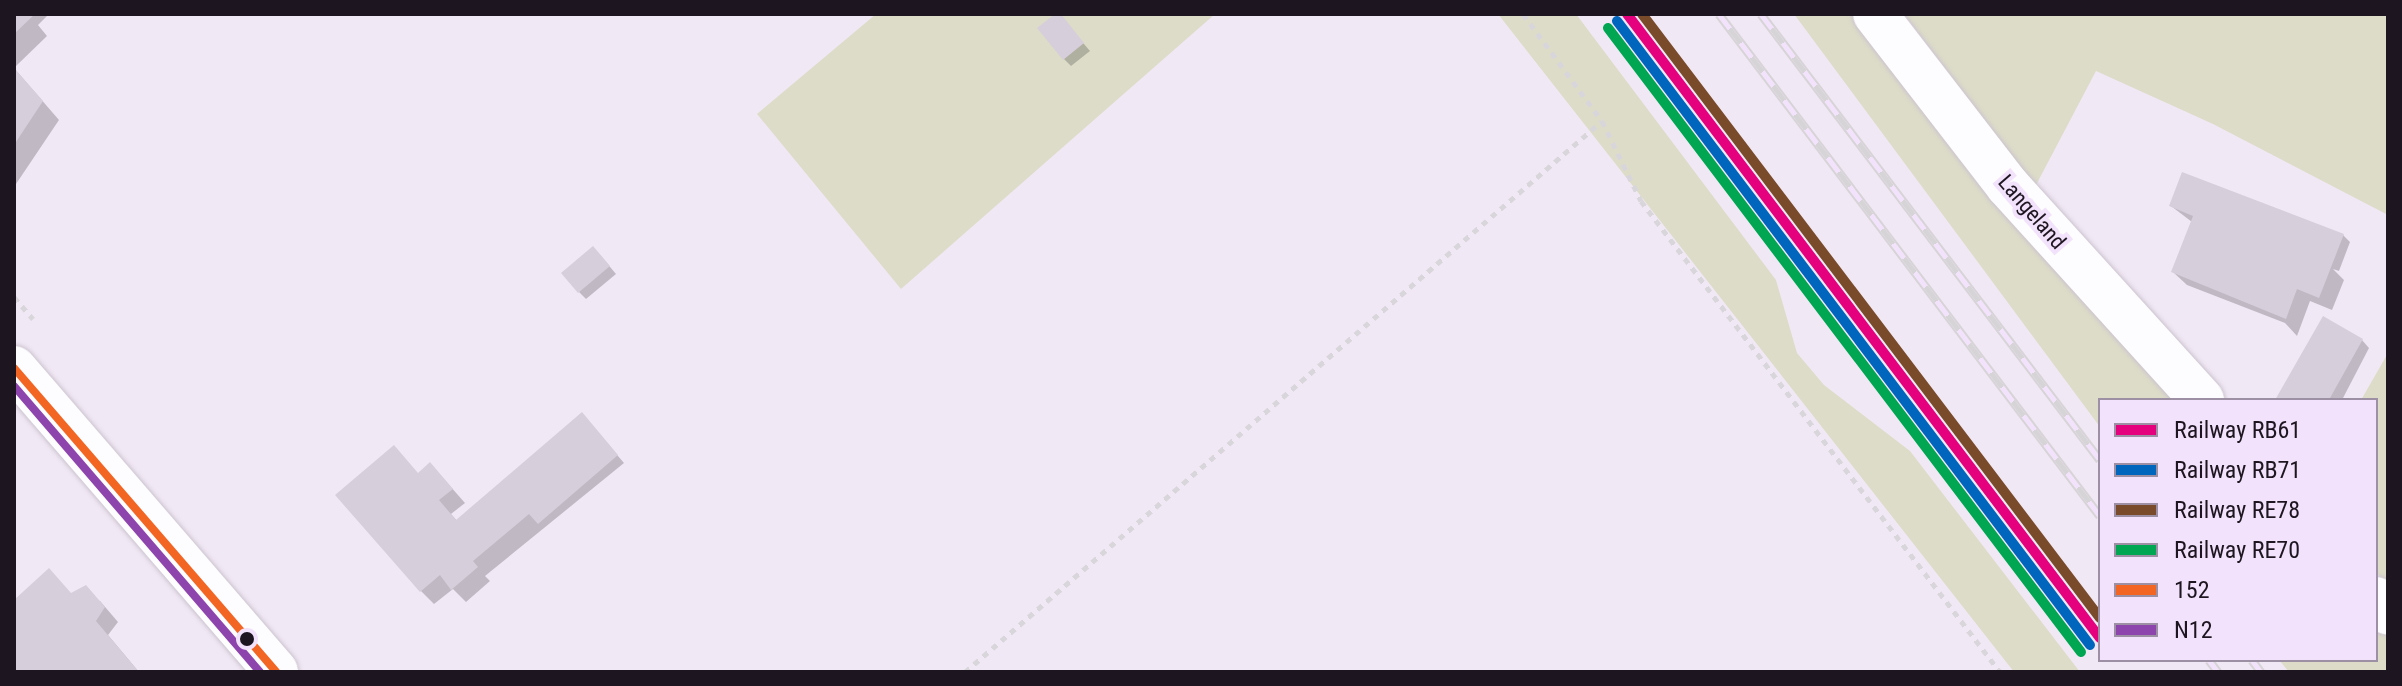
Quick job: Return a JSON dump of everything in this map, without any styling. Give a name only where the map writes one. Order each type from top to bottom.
[{"type":"street","name":"Langeland","points":[[1875,14],[2008,186],[2200,398]]},
{"type":"street","points":[[14,368],[259,665]]},
{"type":"path","points":[[1523,14],[1602,121],[1641,201],[2000,672]]},
{"type":"path","points":[[965,672],[1602,121]]},
{"type":"green space","points":[[876,14],[1215,14],[901,289],[757,114]]},
{"type":"green space","points":[[1498,14],[1576,14],[1776,280],[1797,353],[1824,385],[1910,451],[2080,672],[2014,672]]},
{"type":"green space","points":[[1794,14],[1852,14],[2026,232],[2174,398],[2098,398],[2098,424]]},
{"type":"green space","points":[[1904,14],[2388,14],[2388,215],[2213,124],[2096,71],[2035,187]]},
{"type":"green space","points":[[2388,353],[2388,586],[2378,574],[2378,398],[2362,398]]},
{"type":"green space","points":[[2378,625],[2388,636],[2388,672],[2289,672],[2281,662],[2378,662]]},
{"type":"building","points":[[14,14],[35,14],[14,34]]},
{"type":"building","points":[[1055,14],[1061,14],[1084,43],[1063,60],[1037,28]]},
{"type":"building","points":[[14,68],[43,101],[14,145]]},
{"type":"building","points":[[2182,172],[2344,234],[2319,298],[2297,289],[2286,319],[2171,272],[2193,216],[2169,206]]},
{"type":"building","points":[[593,246],[610,266],[578,293],[561,273]]},
{"type":"building","points":[[2323,316],[2363,339],[2330,398],[2276,398]]},
{"type":"building","points":[[582,412],[618,455],[538,524],[529,514],[473,561],[478,567],[451,590],[440,575],[420,592],[335,495],[394,445],[418,473],[430,462],[453,489],[439,500],[456,520]]},
{"type":"building","points":[[49,568],[71,593],[86,585],[105,607],[96,621],[139,672],[14,672],[14,600]]},
{"type":"railway","points":[[1719,14],[2098,513]]},
{"type":"railway","points":[[1761,14],[2098,457]]},
{"type":"railway","points":[[2210,662],[2218,672]]},
{"type":"railway","points":[[2254,662],[2261,672]]},
{"type":"rail line","name":"RB61","points":[[1627,14],[2098,635]]},
{"type":"rail line","name":"RE78","points":[[1642,14],[2098,615]]},
{"type":"rail line","name":"RB71","points":[[1617,21],[2090,645]]},
{"type":"rail line","name":"RE70","points":[[1608,28],[2081,652]]},
{"type":"transit line","name":"152","points":[[14,368],[276,672]]},
{"type":"transit line","name":"N12","points":[[14,386],[260,672]]}]
